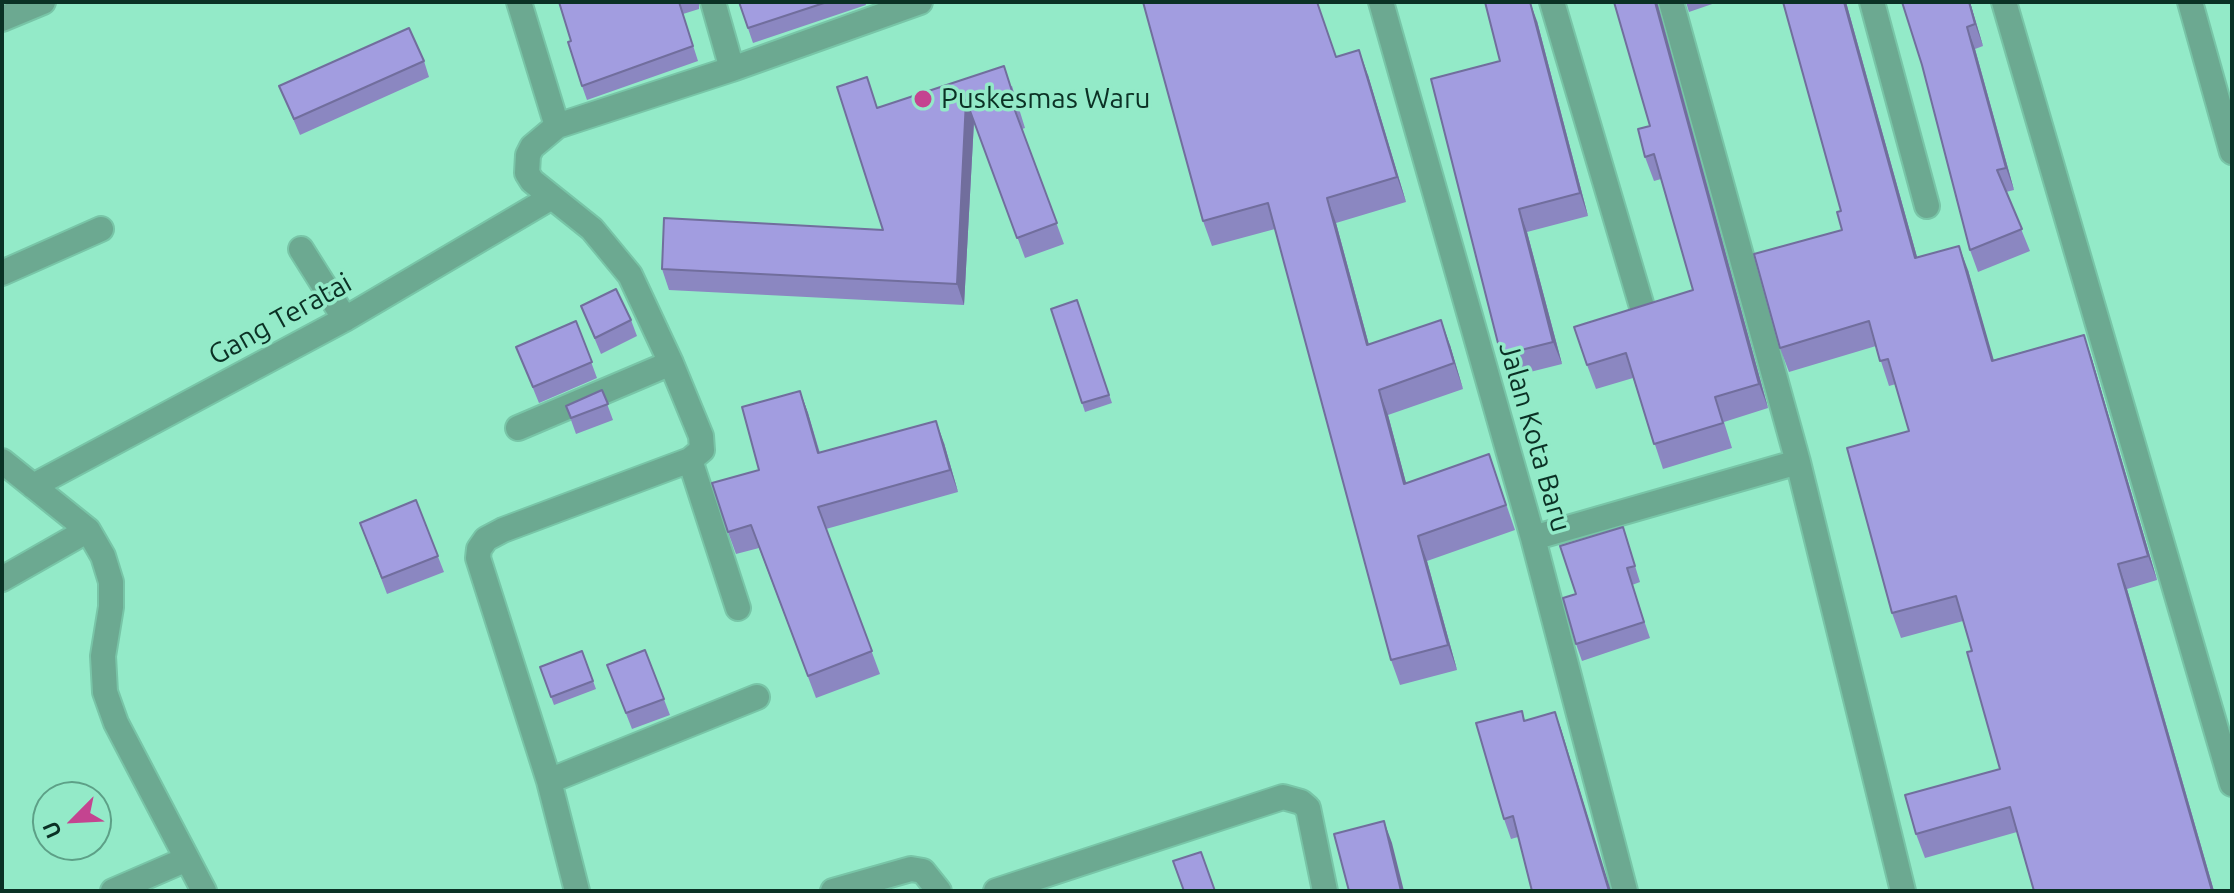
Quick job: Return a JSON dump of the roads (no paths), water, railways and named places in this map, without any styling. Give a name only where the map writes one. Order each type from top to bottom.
[{"type":"street","points":[[2,19],[43,2]]},
{"type":"street","points":[[519,2],[557,126]]},
{"type":"street","points":[[713,2],[732,69]]},
{"type":"street","points":[[577,891],[549,781],[478,558],[479,549],[486,539],[503,530],[690,460],[702,450],[701,436],[671,363],[630,275],[613,251],[532,181],[526,162],[532,147],[557,126],[732,69],[892,6],[920,2]]},
{"type":"street","name":"Jalan Kota Baru","points":[[1381,2],[1533,538],[1625,891]]},
{"type":"street","points":[[1552,2],[1645,317]]},
{"type":"street","points":[[1671,2],[1798,462],[1903,891]]},
{"type":"street","points":[[1872,2],[1927,206]]},
{"type":"street","points":[[2004,2],[2232,784]]},
{"type":"street","points":[[2190,2],[2232,152]]},
{"type":"street","name":"Gang Teratai","points":[[33,486],[345,319],[552,197]]},
{"type":"street","points":[[2,273],[101,229]]},
{"type":"street","points":[[301,249],[345,319]]},
{"type":"street","points":[[518,428],[671,363]]},
{"type":"street","points":[[690,460],[738,608]]},
{"type":"street","points":[[2,461],[88,530],[103,556],[111,582],[111,607],[103,656],[105,692],[116,723],[204,891]]},
{"type":"street","points":[[1533,538],[1798,462]]},
{"type":"street","points":[[2,579],[88,530]]},
{"type":"street","points":[[549,781],[757,697]]},
{"type":"street","points":[[996,891],[1283,797],[1301,802],[1308,808],[1325,891]]},
{"type":"street","points":[[113,891],[187,859]]},
{"type":"street","points":[[833,891],[911,869],[923,871],[939,891]]},
{"type":"place","name":"Puskesmas Waru","points":[[923,99]]}]
